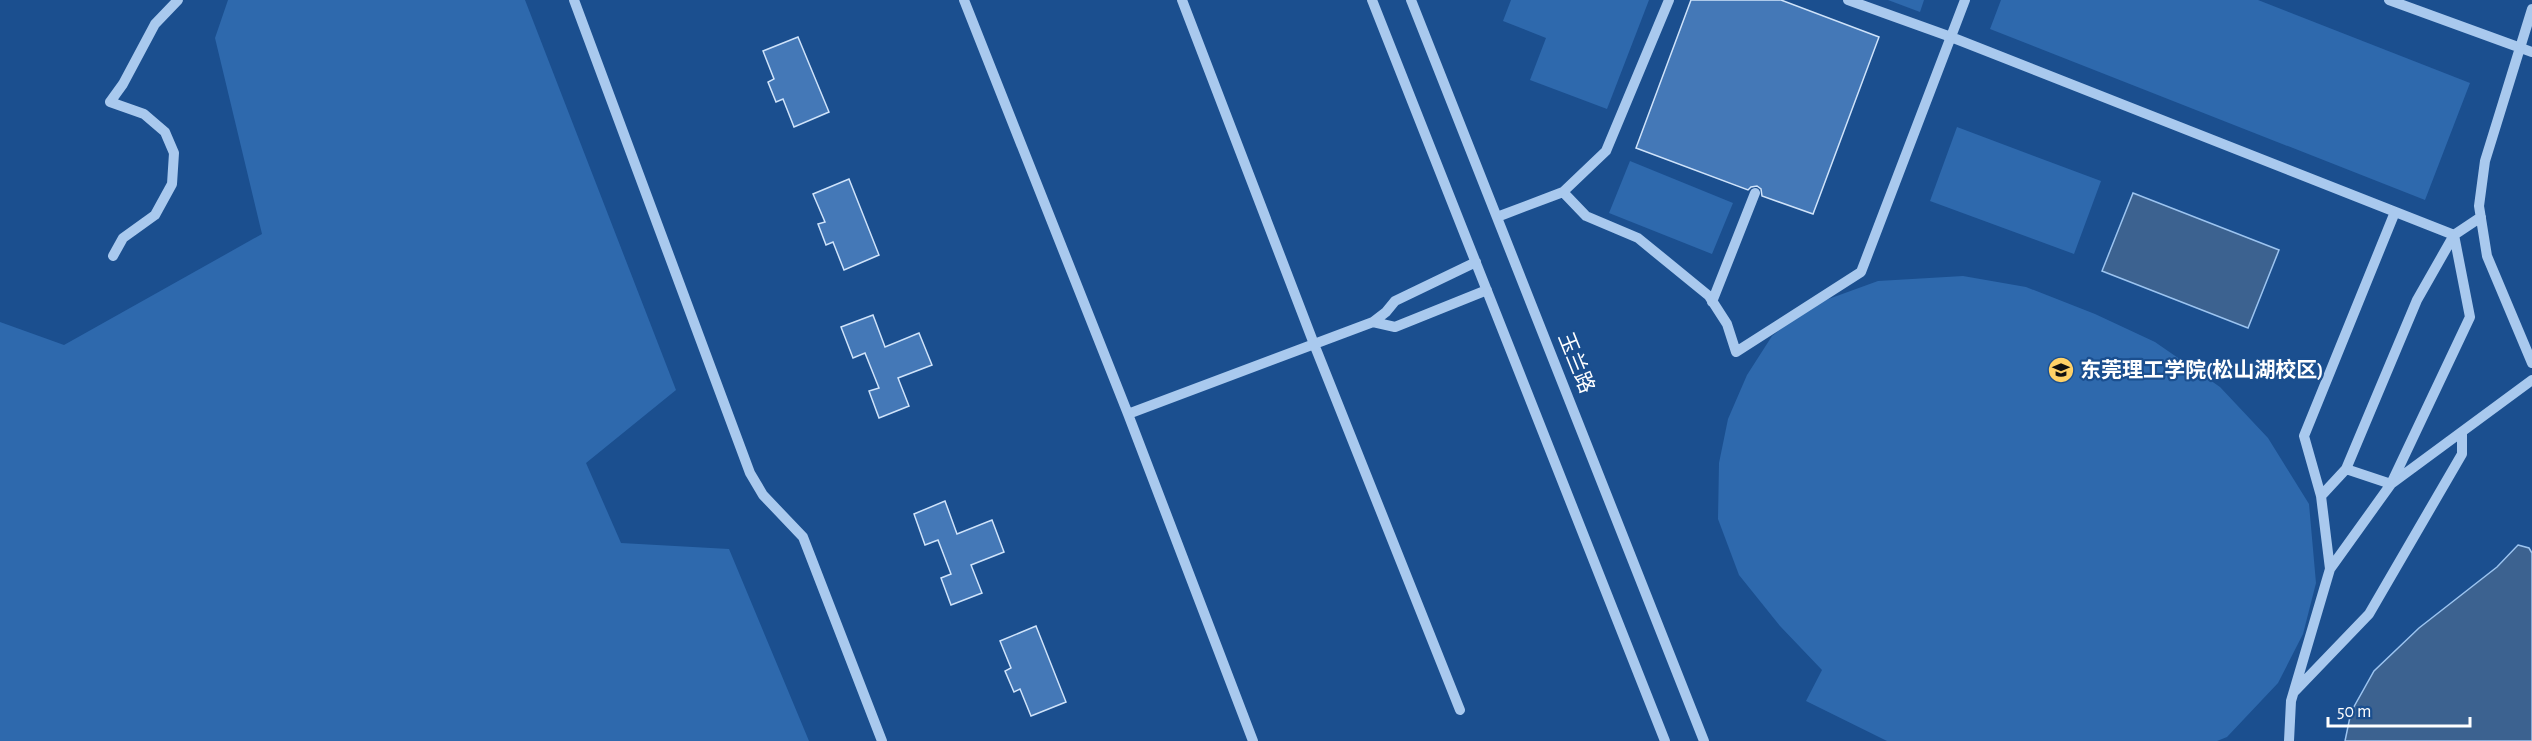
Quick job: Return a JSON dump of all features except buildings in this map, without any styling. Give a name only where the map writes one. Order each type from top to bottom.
[{"type":"street","points":[[113,256],[123,238],[155,215],[172,184],[174,153],[165,132],[144,114],[110,102],[123,84],[155,24],[178,0]]},
{"type":"street","points":[[574,0],[750,473],[763,495],[802,537],[882,741]]},
{"type":"street","points":[[964,0],[1128,414],[1253,741]]},
{"type":"street","points":[[1182,0],[1314,344],[1460,710]]},
{"type":"street","points":[[1372,0],[1665,741]]},
{"type":"street","name":"玉兰路","points":[[1411,0],[1704,741]]},
{"type":"street","points":[[1497,217],[1563,192],[1606,151],[1669,0]]},
{"type":"street","points":[[1848,0],[1951,37],[2454,235]]},
{"type":"street","points":[[1563,192],[1586,216],[1638,238],[1709,296],[1727,324],[1736,352],[1861,272],[1965,0]]},
{"type":"street","points":[[2389,0],[2532,52]]},
{"type":"street","points":[[2532,9],[2518,47],[2485,161],[2479,206],[2487,256],[2532,363]]},
{"type":"street","points":[[1712,302],[1755,193]]},
{"type":"street","points":[[2330,569],[2321,496],[2304,436],[2395,212]]},
{"type":"street","points":[[2321,496],[2346,469],[2417,300],[2454,235],[2481,217]]},
{"type":"street","points":[[2289,741],[2291,701],[2330,569],[2391,484],[2470,317],[2454,235]]},
{"type":"street","points":[[1128,414],[1373,322],[1395,301],[1476,262]]},
{"type":"street","points":[[1373,322],[1395,327],[1487,290]]},
{"type":"street","points":[[2391,484],[2532,380]]},
{"type":"street","points":[[2293,693],[2369,614],[2462,454],[2462,432]]},
{"type":"street","points":[[2346,469],[2391,484]]},
{"type":"shaded area","points":[[228,0],[525,0],[676,390],[586,463],[621,543],[729,549],[809,741],[0,741],[0,322],[64,345],[262,234],[215,38]]},
{"type":"shaded area","points":[[1511,0],[1649,0],[1607,109],[1530,80],[1546,38],[1503,21]]},
{"type":"shaded area","points":[[1888,0],[1924,0],[1920,12]]},
{"type":"shaded area","points":[[2001,0],[2258,0],[2470,83],[2425,200],[1990,29]]},
{"type":"shaded area","points":[[1957,127],[2101,181],[2074,254],[1930,201]]},
{"type":"shaded area","points":[[1630,161],[1733,203],[1712,254],[1609,213]]},
{"type":"shaded area","points":[[2133,193],[2279,250],[2248,328],[2102,271]]},
{"type":"shaded area","points":[[1963,276],[2026,287],[2095,314],[2155,342],[2220,387],[2268,438],[2309,504],[2316,583],[2303,634],[2278,683],[2227,737],[2217,741],[1887,741],[1806,701],[1822,670],[1780,626],[1739,575],[1718,519],[1719,463],[1728,419],[1747,375],[1772,336],[1812,305],[1878,281]]},
{"type":"shaded area","points":[[2518,545],[2529,548],[2532,553],[2532,741],[2345,741],[2351,712],[2374,671],[2419,628],[2497,567]]},
{"type":"place","name":"东莞理工学院(松山湖校区)","points":[[2061,370]]}]
